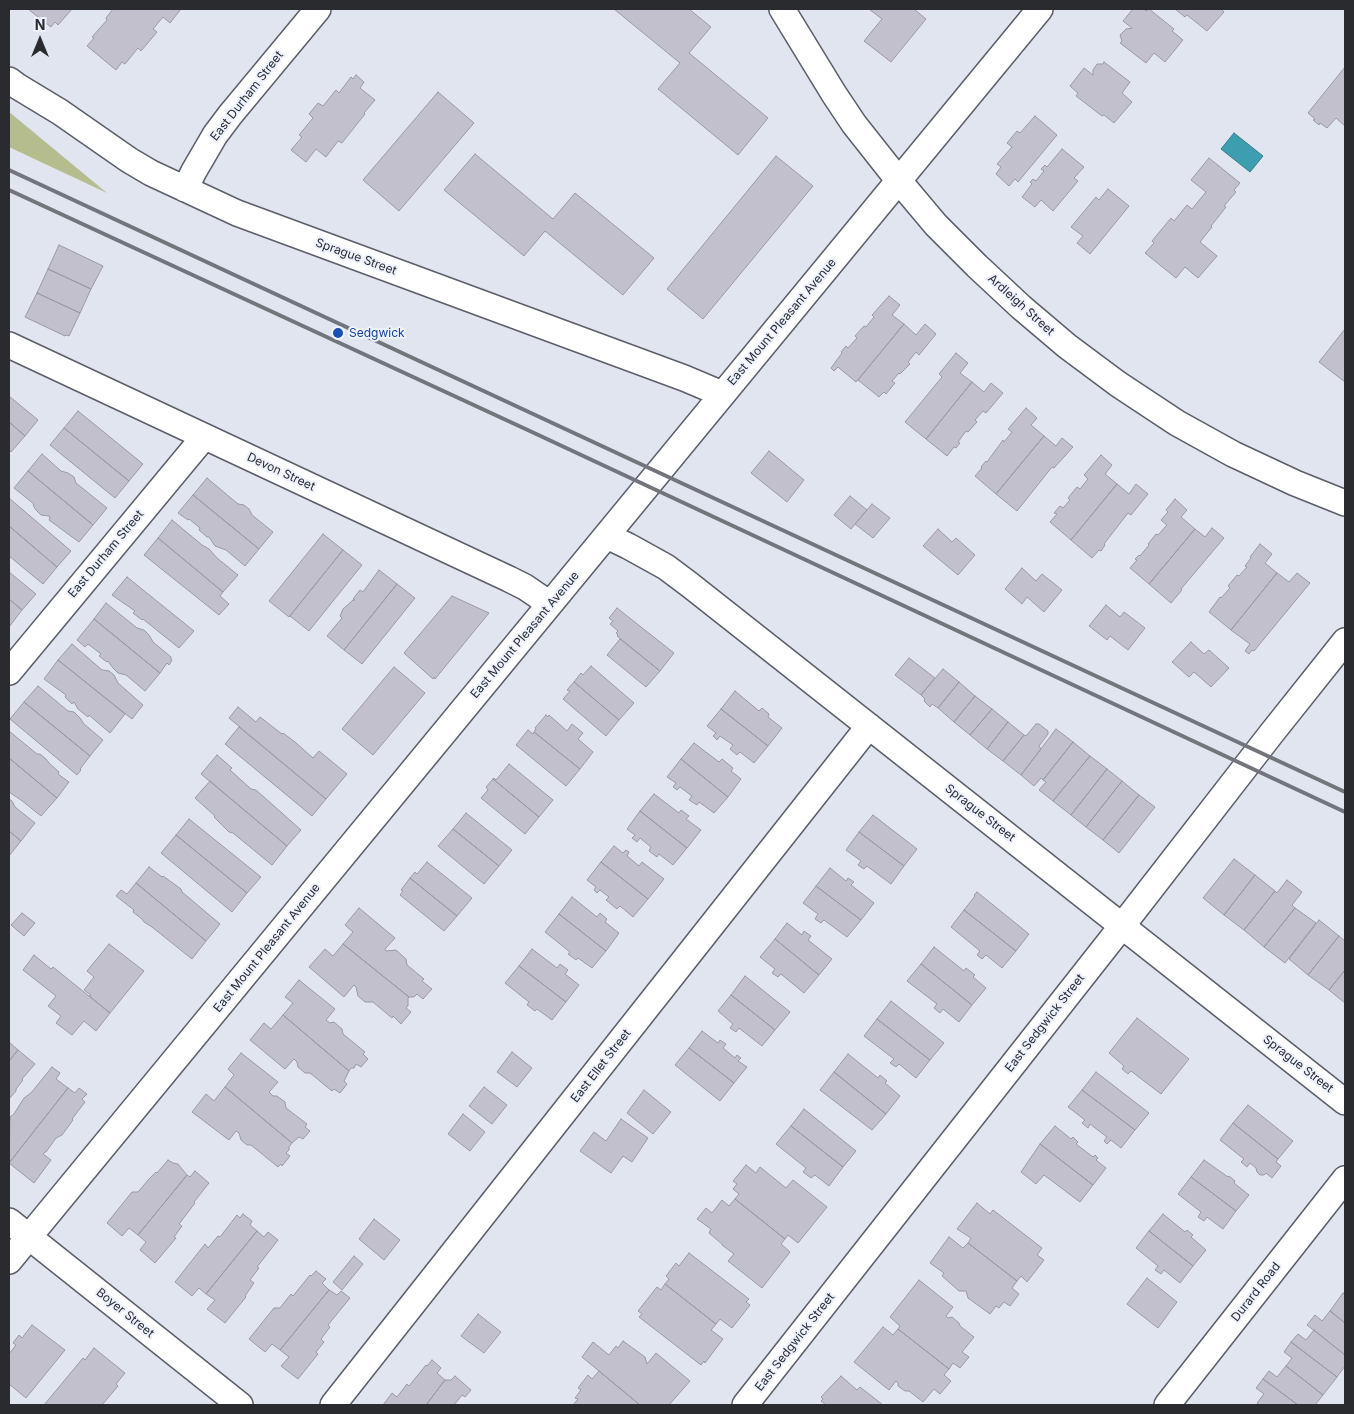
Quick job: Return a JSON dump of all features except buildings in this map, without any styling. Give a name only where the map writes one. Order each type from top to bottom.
[{"type":"street","name":"East Durham Street","points":[[185,190],[206,149],[220,129],[318,9]]},
{"type":"street","name":"Ardleigh Street","points":[[782,9],[834,94],[899,181],[936,225],[1020,307],[1067,346],[1118,384],[1178,423],[1233,454],[1345,503]]},
{"type":"street","name":"East Mount Pleasant Avenue","points":[[9,1261],[1040,9]]},
{"type":"street","name":"Sprague Street","points":[[9,80],[130,160],[185,190],[261,222],[684,378],[722,394]]},
{"type":"street","name":"Devon Street","points":[[9,346],[509,579],[550,604]]},
{"type":"street","name":"East Durham Street","points":[[9,672],[204,437]]},
{"type":"street","name":"Sprague Street","points":[[607,536],[634,549],[672,572],[1345,1102]]},
{"type":"street","name":"East Sedgwick Street","points":[[745,1405],[1345,641]]},
{"type":"street","name":"East Ellet Street","points":[[333,1405],[869,726]]},
{"type":"street","name":"Durard Road","points":[[1167,1405],[1345,1179]]},
{"type":"street","name":"Boyer Street","points":[[9,1220],[240,1405]]},
{"type":"green space","points":[[9,112],[14,116],[107,193],[9,147]]},
{"type":"water","points":[[1234,133],[1263,156],[1250,172],[1221,149]]},
{"type":"railway","points":[[9,170],[1345,792]]},
{"type":"railway","points":[[9,190],[1345,812]]},
{"type":"place","name":"Sedgwick","points":[[338,333]]}]
